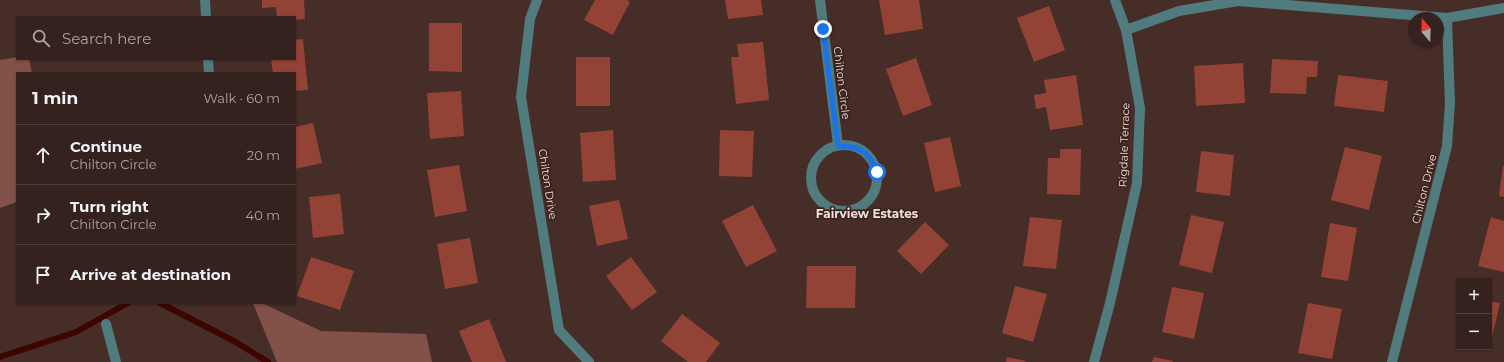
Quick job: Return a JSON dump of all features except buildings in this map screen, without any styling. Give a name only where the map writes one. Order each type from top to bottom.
[{"type":"street","points":[[205,0],[206,16]]},
{"type":"street","name":"Chilton Drive","points":[[537,0],[530,19],[521,97],[559,330],[589,362]]},
{"type":"street","name":"Chilton Circle","points":[[820,0],[838,146]]},
{"type":"street","name":"Rigdale Terrace","points":[[1094,362],[1110,303],[1137,183],[1140,108],[1126,30],[1114,0]]},
{"type":"street","points":[[1126,30],[1179,11],[1238,1],[1447,18],[1504,8]]},
{"type":"street","name":"Chilton Drive","points":[[1392,362],[1447,146],[1450,104],[1447,18]]},
{"type":"street","points":[[208,60],[209,72]]},
{"type":"street","points":[[838,146],[851,146],[863,151],[872,160],[877,172],[877,185],[872,197],[863,206],[851,211],[838,211],[825,206],[816,197],[811,185],[811,172],[816,160],[826,150],[838,146]]},
{"type":"street","points":[[106,324],[116,362]]},
{"type":"shaded area","points":[[16,57],[16,60],[29,60],[32,72],[16,72],[16,202],[0,208],[0,60]]},
{"type":"shaded area","points":[[253,304],[264,304],[321,331],[426,334],[432,362],[277,362]]},
{"type":"waterway","points":[[0,357],[76,332],[126,304]]},
{"type":"waterway","points":[[162,304],[234,341],[268,362]]},
{"type":"district","name":"Fairview Estates","points":[[867,214]]},
{"type":"route","points":[[823,29],[838,146],[851,146],[863,151],[872,160],[877,172]]}]
